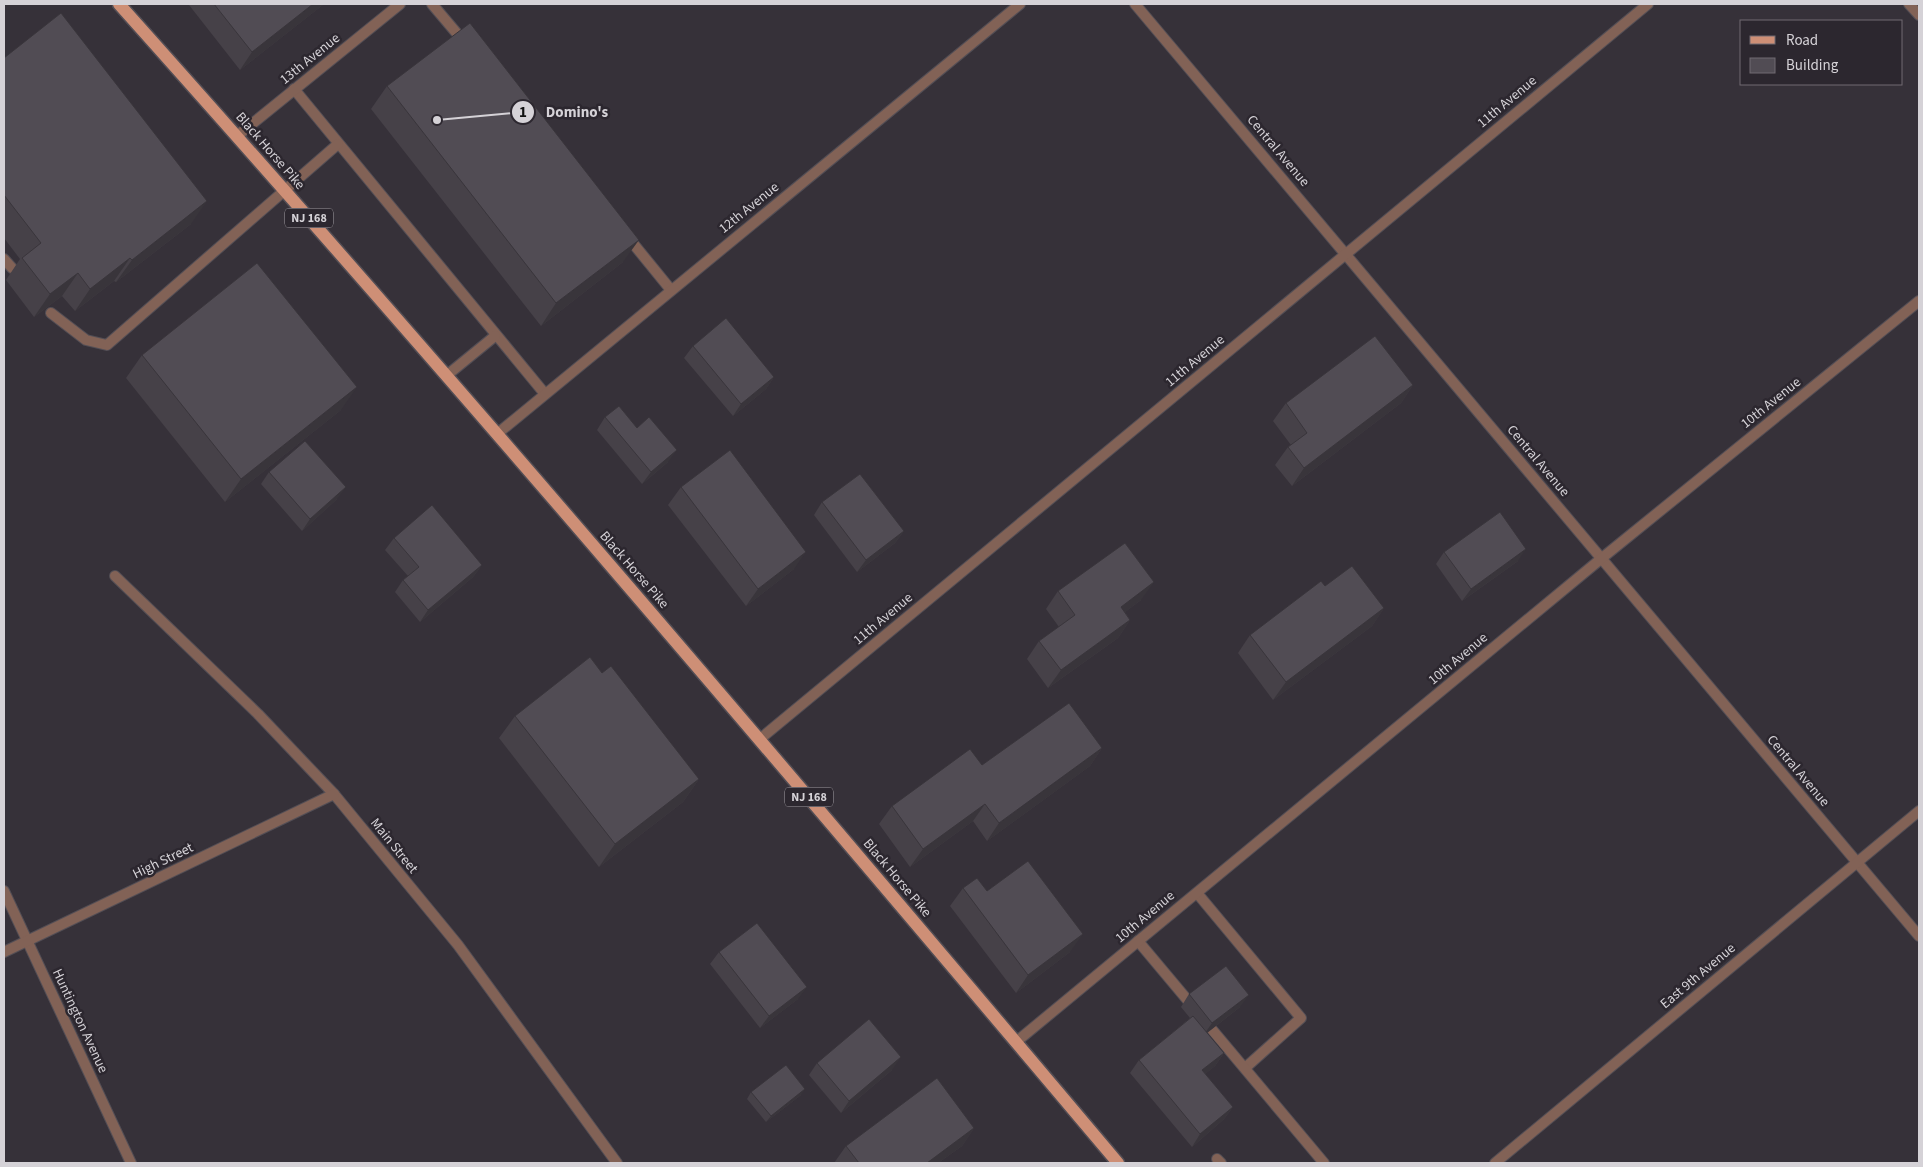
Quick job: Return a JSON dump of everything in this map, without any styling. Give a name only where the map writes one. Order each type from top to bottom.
[{"type":"main road","name":"Black Horse Pike","points":[[119,4],[284,189],[760,739],[1118,1163]]},
{"type":"street","name":"13th Avenue","points":[[237,136],[400,4]]},
{"type":"street","points":[[432,4],[470,49]]},
{"type":"street","name":"12th Avenue","points":[[497,434],[1020,4]]},
{"type":"street","name":"Central Avenue","points":[[1135,4],[1919,936]]},
{"type":"street","name":"11th Avenue","points":[[760,739],[1648,4]]},
{"type":"street","points":[[1910,4],[1919,15]]},
{"type":"street","points":[[294,89],[495,336],[545,394]]},
{"type":"street","points":[[51,313],[86,340],[108,345],[284,189],[338,144]]},
{"type":"street","points":[[621,230],[672,290]]},
{"type":"street","points":[[4,259],[12,268]]},
{"type":"street","name":"10th Avenue","points":[[1016,1042],[1602,558],[1919,301]]},
{"type":"street","points":[[446,376],[495,336]]},
{"type":"street","name":"Main Street","points":[[115,576],[258,714],[334,794],[458,945],[617,1163]]},
{"type":"street","name":"High Street","points":[[4,952],[334,794]]},
{"type":"street","name":"East 9th Avenue","points":[[1495,1163],[1919,811]]},
{"type":"street","name":"Huntington Avenue","points":[[4,891],[131,1163]]},
{"type":"street","points":[[1197,892],[1301,1018],[1245,1068]]},
{"type":"street","points":[[1138,941],[1324,1163]]},
{"type":"building","points":[[214,4],[313,4],[252,52]]},
{"type":"building","points":[[61,13],[207,201],[132,260],[130,258],[90,289],[78,273],[50,294],[22,258],[41,243],[4,195],[4,58]]},
{"type":"building","points":[[470,23],[639,240],[556,303],[387,86]]},
{"type":"building","points":[[257,263],[357,387],[241,479],[142,355]]},
{"type":"building","points":[[726,318],[774,377],[741,404],[693,346]]},
{"type":"building","points":[[1375,336],[1413,385],[1304,468],[1288,447],[1307,433],[1286,403]]},
{"type":"building","points":[[619,406],[637,428],[649,417],[677,450],[651,472],[605,417]]},
{"type":"building","points":[[305,441],[346,487],[310,519],[269,472]]},
{"type":"building","points":[[730,450],[806,552],[758,589],[681,487]]},
{"type":"building","points":[[860,474],[904,531],[866,560],[822,502]]},
{"type":"building","points":[[432,505],[482,565],[428,610],[403,580],[419,567],[394,538]]},
{"type":"building","points":[[1500,512],[1526,549],[1471,589],[1444,552]]},
{"type":"building","points":[[1125,543],[1154,582],[1121,607],[1130,620],[1061,670],[1039,641],[1075,615],[1058,591]]},
{"type":"building","points":[[1352,566],[1384,608],[1286,682],[1250,635],[1321,581],[1325,586]]},
{"type":"building","points":[[590,657],[602,673],[611,666],[699,779],[615,844],[515,716]]},
{"type":"building","points":[[1069,703],[1102,748],[999,823],[985,804],[923,849],[892,806],[970,749],[982,765]]},
{"type":"building","points":[[1028,861],[1083,934],[1028,975],[963,888],[977,878],[987,891]]},
{"type":"building","points":[[757,923],[807,987],[769,1016],[719,952]]},
{"type":"building","points":[[1226,966],[1249,995],[1212,1023],[1189,994]]},
{"type":"building","points":[[1193,1016],[1224,1053],[1202,1070],[1233,1107],[1200,1134],[1139,1060]]},
{"type":"building","points":[[869,1019],[901,1057],[849,1101],[817,1063]]},
{"type":"building","points":[[786,1065],[805,1089],[771,1116],[751,1092]]},
{"type":"building","points":[[937,1078],[974,1128],[927,1163],[859,1163],[846,1146]]},
{"type":"place","name":"Domino's","points":[[437,120]]}]
